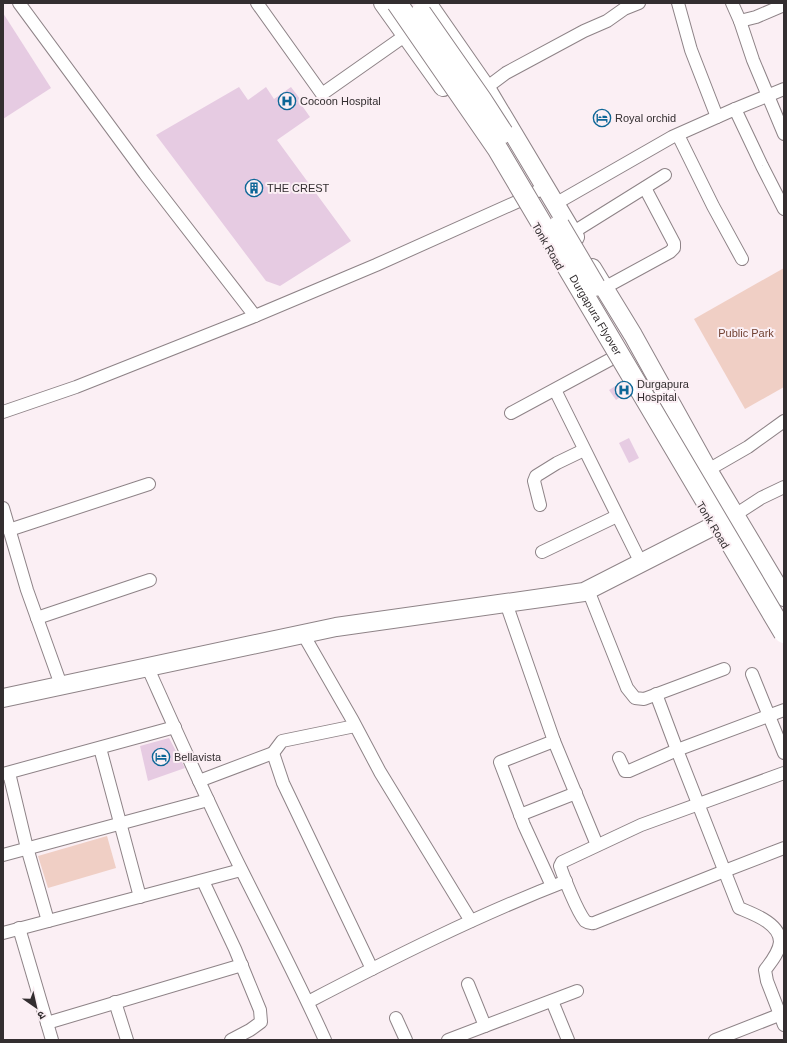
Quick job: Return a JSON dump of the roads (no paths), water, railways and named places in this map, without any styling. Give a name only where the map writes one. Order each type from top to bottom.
[{"type":"main road","name":"Durgapura Flyover","points":[[397,3],[497,148],[784,633]]},
{"type":"main road","name":"Durgapura Flyover","points":[[414,3],[481,98],[514,149],[577,255],[674,427],[784,611]]},
{"type":"street","points":[[19,3],[145,174],[255,316]]},
{"type":"street","points":[[257,3],[322,94],[406,35]]},
{"type":"street","name":"Tonk Road","points":[[382,3],[466,119],[521,200],[666,450],[714,525],[784,644]]},
{"type":"street","points":[[427,3],[486,88],[633,335],[708,470],[784,596]]},
{"type":"street","points":[[486,88],[506,73],[584,31],[606,21],[624,9],[639,3]]},
{"type":"street","points":[[678,3],[691,50],[717,117]]},
{"type":"street","points":[[732,3],[767,96],[784,134]]},
{"type":"street","points":[[740,21],[756,17],[784,5]]},
{"type":"street","points":[[555,204],[678,135],[784,89]]},
{"type":"street","points":[[735,109],[784,209]]},
{"type":"street","points":[[678,135],[713,206],[742,259]]},
{"type":"street","points":[[572,233],[665,176]]},
{"type":"street","points":[[3,412],[76,388],[255,316],[369,268],[521,200],[545,187]]},
{"type":"street","points":[[604,288],[670,252],[674,248],[674,243],[644,188]]},
{"type":"street","points":[[511,413],[613,358]]},
{"type":"street","points":[[555,390],[641,563]]},
{"type":"street","points":[[708,470],[748,447],[784,421]]},
{"type":"street","points":[[540,506],[534,481],[536,476],[584,450]]},
{"type":"street","points":[[10,530],[149,484]]},
{"type":"street","points":[[3,698],[147,666],[336,627],[584,592],[735,515],[761,498],[784,487]]},
{"type":"street","points":[[3,508],[27,590],[61,685]]},
{"type":"street","points":[[542,552],[617,516]]},
{"type":"street","points":[[37,618],[150,580]]},
{"type":"street","points":[[588,590],[627,688],[635,698],[644,699],[724,669]]},
{"type":"street","points":[[506,604],[554,740],[597,845]]},
{"type":"street","points":[[303,634],[380,772],[471,921]]},
{"type":"street","points":[[147,666],[241,870],[308,1002],[325,1040]]},
{"type":"street","points":[[752,674],[784,753]]},
{"type":"street","points":[[656,694],[738,908],[767,921],[781,935],[778,950],[765,970],[767,981],[783,1017],[715,1040]]},
{"type":"street","points":[[619,758],[627,772],[677,750],[784,710]]},
{"type":"street","points":[[199,781],[274,753],[282,741],[355,726]]},
{"type":"street","points":[[48,921],[6,774],[174,727]]},
{"type":"street","points":[[552,886],[520,815],[500,762],[554,740]]},
{"type":"street","points":[[100,748],[140,897]]},
{"type":"street","points":[[274,753],[283,784],[372,969]]},
{"type":"street","points":[[784,773],[641,825],[562,862],[560,866],[586,922],[594,924],[784,848]]},
{"type":"street","points":[[520,815],[576,794]]},
{"type":"street","points":[[3,855],[208,800]]},
{"type":"street","points":[[3,933],[241,870]]},
{"type":"street","points":[[202,881],[236,949],[260,1010],[261,1022],[250,1030],[231,1040]]},
{"type":"street","points":[[308,1002],[471,921],[566,881]]},
{"type":"street","points":[[19,928],[52,1040]]},
{"type":"street","points":[[47,1023],[242,965]]},
{"type":"street","points":[[468,984],[484,1026]]},
{"type":"street","points":[[448,1040],[577,991]]},
{"type":"street","points":[[552,1001],[568,1040]]},
{"type":"street","points":[[115,1002],[127,1040]]},
{"type":"street","points":[[396,1018],[406,1040]]},
{"type":"place","name":"Cocoon Hospital","points":[[287,101]]},
{"type":"place","name":"Royal orchid","points":[[602,118]]},
{"type":"place","name":"THE CREST","points":[[254,188]]},
{"type":"place","name":"Durgapura Hospital","points":[[624,390]]},
{"type":"place","name":"Bellavista","points":[[161,757]]},
{"type":"park label","name":"Public Park","points":[[746,333]]}]
